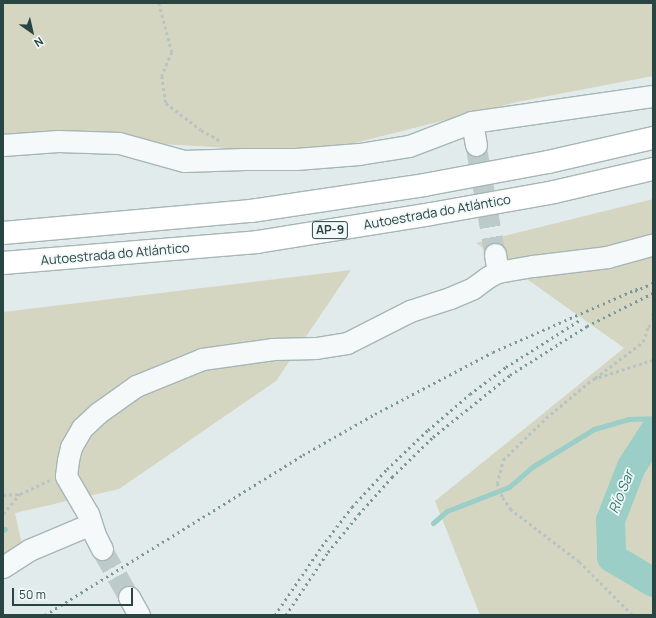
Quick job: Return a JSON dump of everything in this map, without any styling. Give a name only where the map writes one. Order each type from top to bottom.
[{"type":"highway","name":"AP-9","points":[[3,233],[251,211],[424,185],[548,162],[653,138]]},
{"type":"highway","name":"Autoestrada do Atlántico","points":[[3,263],[258,242],[431,214],[554,192],[653,169]]},
{"type":"street","points":[[3,145],[58,141],[119,143],[184,161],[244,158],[296,159],[359,154],[409,146],[472,122],[653,96]]},
{"type":"street","points":[[472,122],[476,145]]},
{"type":"street","points":[[102,549],[89,519],[66,476],[71,447],[82,428],[98,413],[136,386],[202,358],[273,349],[332,347],[347,343],[410,311],[450,298],[472,288],[488,276],[496,263],[532,266],[607,257],[651,245]]},
{"type":"street","points":[[3,567],[29,550],[89,519]]},
{"type":"path","points":[[159,3],[172,52],[162,76],[166,103],[200,130],[232,147],[244,158]]},
{"type":"path","points":[[653,313],[653,320]]},
{"type":"path","points":[[632,615],[579,562],[511,510],[502,497],[497,484],[503,460],[546,418],[593,379],[643,342],[648,327],[653,323]]},
{"type":"path","points":[[593,379],[653,360]]},
{"type":"path","points":[[3,514],[20,494],[48,480],[66,476]]},
{"type":"path","points":[[3,495],[20,494]]},
{"type":"green space","points":[[3,3],[653,3],[653,76],[517,102],[339,147],[245,149],[31,136],[3,139]]},
{"type":"green space","points":[[653,199],[653,615],[480,615],[435,501],[624,348],[476,243]]},
{"type":"green space","points":[[351,270],[276,381],[119,489],[15,513],[22,545],[3,557],[3,312]]},
{"type":"waterway","points":[[433,523],[447,511],[509,487],[532,467],[594,429],[628,419],[653,418]]},
{"type":"waterway","name":"Río Sar","points":[[653,432],[631,466],[610,520],[611,557],[653,582]]},
{"type":"tunnel","points":[[476,145],[495,254]]},
{"type":"tunnel","points":[[102,549],[129,597]]},
{"type":"railway","points":[[635,291],[653,283]]},
{"type":"railway","points":[[45,615],[303,455],[375,414],[493,352],[639,288]]},
{"type":"railway","points":[[286,615],[328,552],[359,514],[392,477],[433,437],[510,375],[587,326],[653,293]]},
{"type":"railway","points":[[275,615],[322,546],[352,507],[387,469],[428,430],[470,394],[506,367],[580,320]]}]
